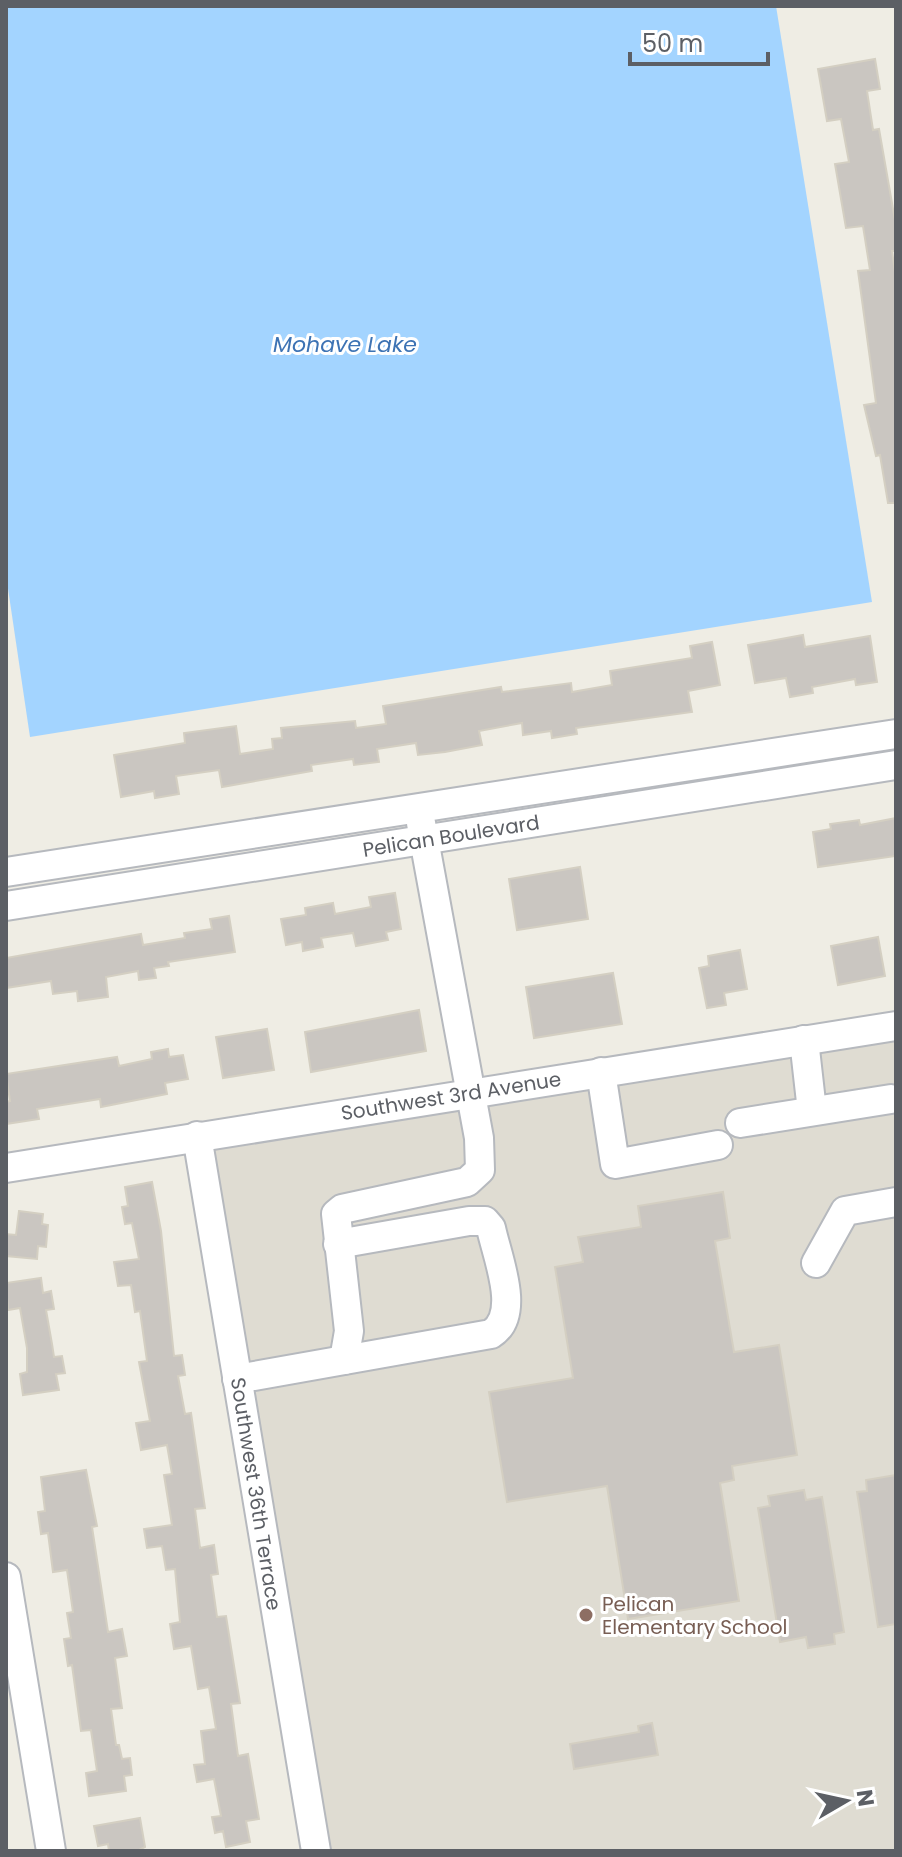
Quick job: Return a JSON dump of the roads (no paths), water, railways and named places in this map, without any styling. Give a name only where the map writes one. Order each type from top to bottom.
[{"type":"street","name":"Pelican Boulevard","points":[[6,872],[896,734]]},
{"type":"street","name":"Pelican Boulevard","points":[[6,906],[896,765]]},
{"type":"street","points":[[344,1360],[349,1331],[334,1223],[336,1214],[342,1209],[467,1182],[476,1176],[481,1159],[418,807]]},
{"type":"street","name":"Southwest 3rd Avenue","points":[[6,1168],[470,1091],[896,1026]]},
{"type":"street","points":[[804,1040],[812,1111]]},
{"type":"street","points":[[601,1072],[615,1164],[718,1145]]},
{"type":"street","points":[[740,1123],[891,1099]]},
{"type":"street","name":"Southwest 36th Terrace","points":[[197,1136],[316,1851]]},
{"type":"street","points":[[816,1263],[845,1211],[896,1202]]},
{"type":"street","points":[[237,1379],[491,1334],[506,1317],[507,1300],[491,1228],[485,1221],[469,1221],[338,1244]]},
{"type":"street","points":[[6,1577],[51,1851]]},
{"type":"water","name":"Mohave Lake","points":[[776,6],[872,602],[30,737],[6,575],[6,7]]},
{"type":"place","name":"Pelican Elementary School","points":[[586,1615]]}]
